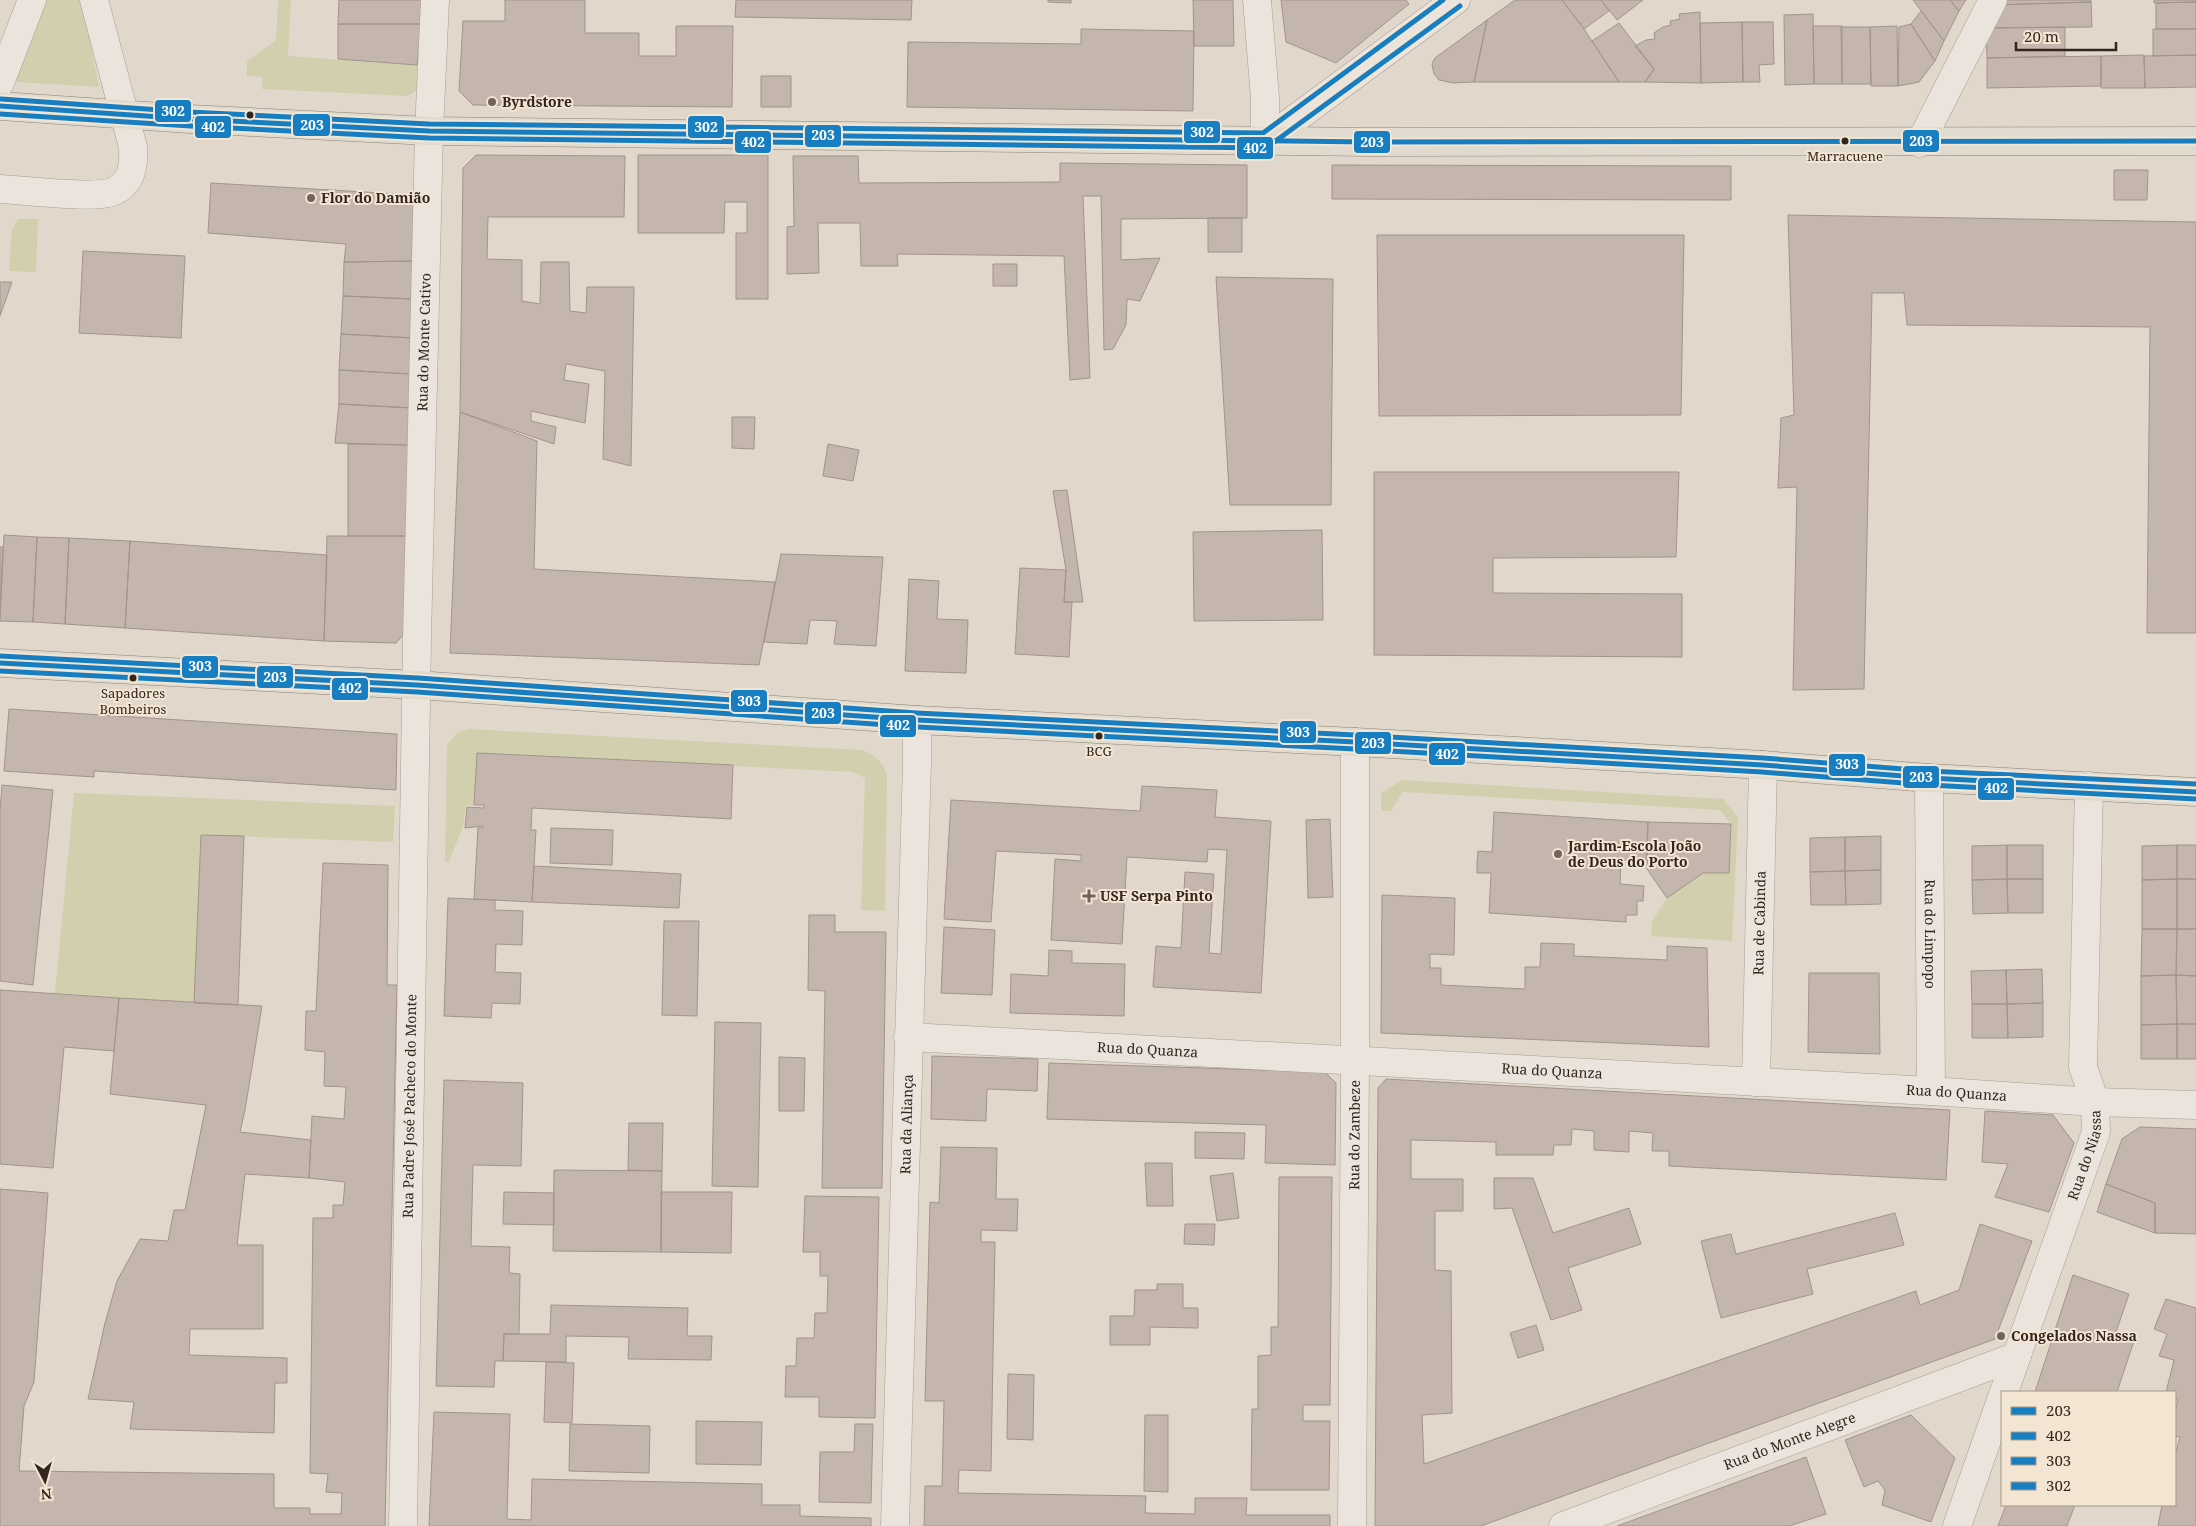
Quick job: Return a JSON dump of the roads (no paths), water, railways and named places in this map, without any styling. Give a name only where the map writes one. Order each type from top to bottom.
[{"type":"main road","points":[[0,106],[428,131],[1265,141],[1920,143],[2196,141]]},
{"type":"main road","points":[[0,663],[417,685],[917,720],[1355,742],[1762,765],[1929,778],[2196,792]]},
{"type":"street","points":[[0,83],[32,0]]},
{"type":"street","points":[[0,189],[95,194],[112,192],[124,184],[134,166],[133,147],[94,0]]},
{"type":"street","name":"Rua do Monte Cativo","points":[[417,685],[428,131],[435,0]]},
{"type":"street","points":[[1257,0],[1266,98],[1265,141]]},
{"type":"street","points":[[1265,141],[1456,0]]},
{"type":"street","points":[[1920,143],[1993,0]]},
{"type":"street","name":"Rua Padre José Pacheco do Monte","points":[[403,1526],[417,685]]},
{"type":"street","name":"Rua da Aliança","points":[[895,1526],[917,720]]},
{"type":"street","name":"Rua do Zambeze","points":[[1352,1526],[1355,742]]},
{"type":"street","name":"Rua de Cabinda","points":[[1756,1082],[1762,765]]},
{"type":"street","name":"Rua do Limpopo","points":[[1929,778],[1931,1091]]},
{"type":"street","name":"Rua do Niassa","points":[[2004,1391],[2096,1132],[2094,1102],[2083,1067],[2089,786]]},
{"type":"street","name":"Rua do Quanza","points":[[908,1037],[1931,1091],[2094,1102],[2196,1105]]},
{"type":"street","name":"Rua do Monte Alegre","points":[[1563,1526],[2017,1356]]},
{"type":"street","points":[[1957,1526],[2001,1400]]},
{"type":"place","name":"Byrdstore","points":[[492,102]]},
{"type":"place","name":"Marracuene","points":[[1845,141]]},
{"type":"place","name":"Flor do Damião","points":[[311,198]]},
{"type":"place","name":"Sapadores Bombeiros","points":[[133,678]]},
{"type":"place","name":"BCG","points":[[1099,736]]},
{"type":"place","name":"Jardim-Escola João de Deus do Porto","points":[[1558,854]]},
{"type":"place","name":"USF Serpa Pinto","points":[[1089,896]]},
{"type":"place","name":"Congelados Nassa","points":[[2001,1336]]}]
